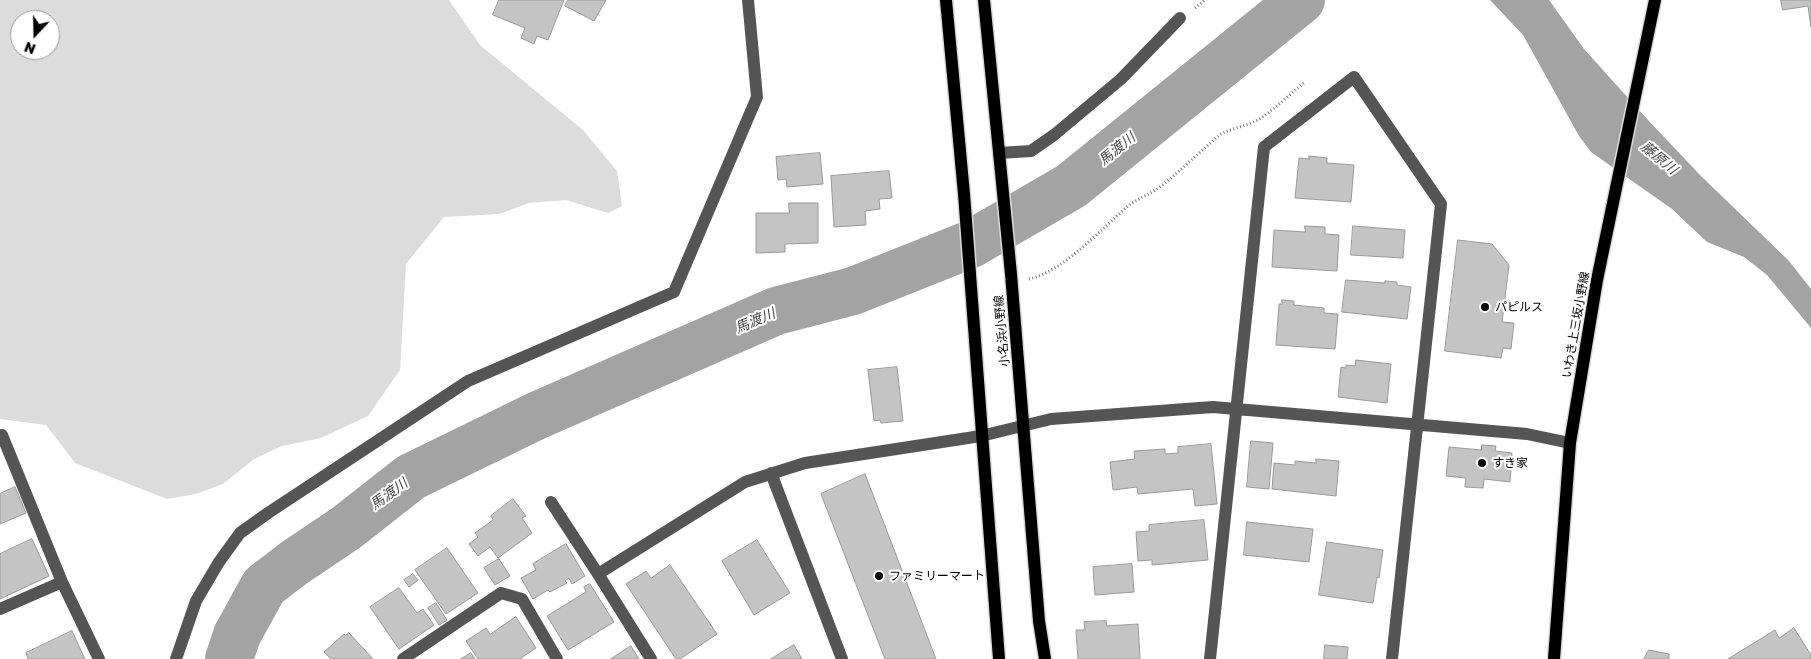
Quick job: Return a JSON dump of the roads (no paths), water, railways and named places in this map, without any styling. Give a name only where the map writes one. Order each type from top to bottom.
[{"type":"main road","points":[[946,0],[964,194],[999,659]]},
{"type":"main road","name":"小名浜小野線","points":[[984,0],[1011,274],[1039,621],[1045,659]]},
{"type":"main road","name":"いわき上三坂小野線","points":[[1554,659],[1570,443],[1597,280],[1656,0]]},
{"type":"street","points":[[176,659],[196,601],[218,562],[240,533],[468,381],[674,292],[757,97],[748,0]]},
{"type":"street","points":[[999,153],[1031,151],[1054,135],[1121,79],[1180,18]]},
{"type":"street","points":[[1210,659],[1264,147],[1354,77],[1441,204],[1392,659]]},
{"type":"street","points":[[598,574],[745,482],[771,473],[806,463],[981,436],[1050,419],[1213,407],[1527,434],[1570,443]]},
{"type":"street","points":[[0,436],[2,435],[62,582],[99,659]]},
{"type":"street","points":[[771,473],[842,659]]},
{"type":"street","points":[[551,502],[651,659]]},
{"type":"street","points":[[0,609],[62,582]]},
{"type":"street","points":[[403,659],[501,593],[522,599],[557,659]]},
{"type":"water","name":"藤原川","points":[[1490,0],[1549,0],[1584,49],[1648,120],[1701,176],[1789,261],[1811,289],[1811,328],[1767,275],[1744,257],[1707,242],[1672,209],[1591,152],[1579,136],[1523,35]]},
{"type":"waterway","name":"馬渡川","points":[[229,659],[237,635],[264,586],[346,528],[411,477],[536,416],[776,311],[853,291],[971,244],[1071,186],[1301,0]]},
{"type":"place","name":"パピルス","points":[[1485,307]]},
{"type":"place","name":"すき家","points":[[1482,463]]},
{"type":"place","name":"ファミリーマート","points":[[879,576]]}]
